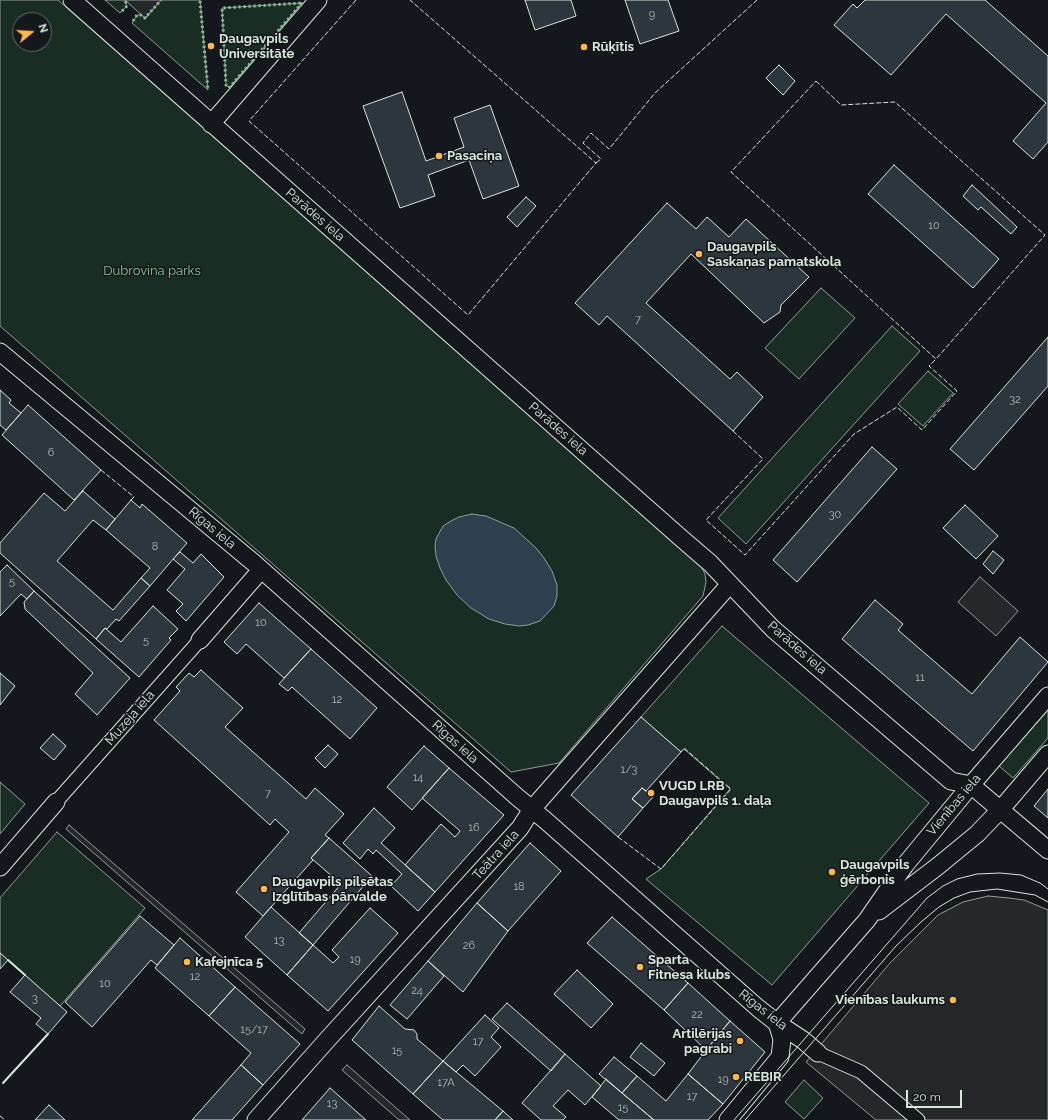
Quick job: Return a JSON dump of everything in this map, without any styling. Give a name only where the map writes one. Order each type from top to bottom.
[{"type":"street","name":"Parādes iela","points":[[72,0],[710,563],[773,628],[951,781],[971,785],[1048,850]]},
{"type":"street","points":[[211,124],[318,0]]},
{"type":"street","name":"Rīgas iela","points":[[0,352],[261,570],[758,1008],[777,1023],[803,1040],[818,1053],[861,1072],[918,1120]]},
{"type":"street","name":"Muzeja iela","points":[[0,867],[261,570]]},
{"type":"street","name":"Teātra iela","points":[[256,1120],[332,1034],[520,828],[532,809],[730,584]]},
{"type":"street","name":"Vienības iela","points":[[777,1023],[867,920],[905,865],[971,785],[1048,696]]},
{"type":"street","name":"Vienības iela","points":[[867,920],[977,834],[1001,809],[1048,754]]},
{"type":"street","points":[[728,1120],[780,1057],[782,1039],[777,1023]]},
{"type":"green space","name":"Dubrovina parks","points":[[0,0],[58,0],[702,568],[705,574],[706,582],[703,596],[559,763],[511,772],[0,326]]},
{"type":"green space","points":[[105,0],[125,0],[127,6],[120,13]]},
{"type":"green space","points":[[161,0],[200,0],[208,90],[132,23],[137,15],[142,15],[146,18]]},
{"type":"green space","points":[[302,3],[229,88],[226,85],[222,8]]},
{"type":"green space","points":[[821,288],[855,318],[799,379],[765,348]]},
{"type":"green space","points":[[892,326],[920,351],[746,544],[718,518]]},
{"type":"green space","points":[[928,371],[953,393],[923,426],[898,404]]},
{"type":"green space","points":[[722,626],[929,803],[772,985],[646,879],[661,869],[730,789],[684,749],[681,752],[641,717]]},
{"type":"green space","points":[[1048,710],[1048,738],[1013,778],[999,766]]},
{"type":"green space","points":[[0,782],[25,804],[0,834]]},
{"type":"green space","points":[[57,832],[145,908],[60,1006],[0,953],[0,898]]},
{"type":"green space","points":[[804,1080],[823,1098],[804,1119],[785,1102]]},
{"type":"shaded area","points":[[125,0],[161,0],[145,18]]},
{"type":"shaded area","points":[[980,577],[1018,611],[996,636],[958,602]]},
{"type":"shaded area","points":[[69,825],[305,1029],[302,1034],[66,829]]},
{"type":"shaded area","name":"Vienības laukums","points":[[988,896],[1024,900],[1048,910],[1048,1120],[876,1120],[806,1062],[890,963],[938,915],[963,902]]},
{"type":"shaded area","points":[[347,1065],[410,1120],[399,1120],[342,1070]]},
{"type":"water","points":[[472,514],[486,516],[514,528],[536,548],[544,558],[552,571],[557,585],[557,596],[554,606],[540,621],[519,626],[505,624],[489,619],[471,608],[457,595],[446,580],[436,556],[436,539],[443,526],[459,517]]},
{"type":"building","points":[[525,0],[571,0],[576,16],[535,30]]},
{"type":"building","points":[[625,0],[668,0],[679,31],[640,44]]},
{"type":"building","points":[[865,0],[985,0],[1048,56],[1048,142],[1033,159],[1013,141],[1046,103],[946,14],[891,75],[834,25],[853,4],[857,8]]},
{"type":"building","points":[[779,65],[795,81],[783,95],[766,78]]},
{"type":"building","points":[[402,92],[426,161],[464,147],[454,118],[490,105],[519,186],[483,199],[469,160],[428,175],[435,196],[400,208],[363,106]]},
{"type":"building","points":[[894,165],[999,259],[973,288],[868,194]]},
{"type":"building","points":[[972,185],[1017,227],[1011,234],[981,207],[978,210],[963,196]]},
{"type":"building","points":[[526,197],[536,206],[517,227],[507,217]]},
{"type":"building","points":[[667,203],[696,229],[707,217],[729,237],[746,219],[809,277],[781,305],[780,312],[764,323],[691,254],[646,303],[730,379],[737,372],[763,397],[733,431],[607,316],[599,325],[575,303]]},
{"type":"building","points":[[1048,337],[1048,386],[974,470],[950,449]]},
{"type":"building","points":[[0,390],[11,400],[9,403],[21,413],[6,430],[0,425]]},
{"type":"building","points":[[28,405],[101,470],[74,500],[2,435]]},
{"type":"building","points":[[872,447],[897,469],[797,582],[773,560]]},
{"type":"building","points":[[83,491],[115,519],[106,530],[93,520],[57,561],[113,610],[141,578],[150,586],[119,621],[116,619],[107,629],[105,628],[96,639],[0,553],[0,543],[44,493],[65,511]]},
{"type":"building","points":[[131,500],[140,508],[142,504],[187,543],[150,586],[141,578],[150,568],[106,530]]},
{"type":"building","points":[[965,505],[998,536],[976,559],[943,528]]},
{"type":"building","points":[[993,551],[1004,560],[993,574],[983,564]]},
{"type":"building","points":[[180,552],[193,563],[201,554],[224,577],[186,621],[176,611],[183,604],[167,590],[185,569],[173,559]]},
{"type":"building","points":[[7,565],[34,591],[27,599],[21,594],[0,616],[0,572]]},
{"type":"building","points":[[34,591],[130,678],[97,715],[75,694],[93,673],[25,609],[24,602]]},
{"type":"building","points":[[875,600],[903,624],[898,630],[972,694],[1020,637],[1048,662],[973,751],[842,639]]},
{"type":"building","points":[[259,603],[311,649],[284,678],[246,644],[237,654],[224,642]]},
{"type":"building","points":[[153,606],[178,629],[169,638],[171,640],[139,677],[96,639],[105,628],[121,642]]},
{"type":"building","points":[[311,649],[377,708],[350,739],[292,687],[288,691],[279,684]]},
{"type":"building","points":[[201,670],[243,708],[225,727],[306,799],[315,788],[344,814],[325,835],[329,838],[311,858],[313,860],[263,916],[236,892],[289,832],[275,819],[270,825],[154,720],[180,691],[176,687],[189,673],[194,677]]},
{"type":"building","points":[[0,673],[15,686],[0,705]]},
{"type":"building","points":[[641,717],[681,752],[646,791],[642,788],[632,799],[643,808],[618,837],[571,795]]},
{"type":"building","points":[[53,734],[66,746],[54,760],[40,748]]},
{"type":"building","points":[[328,745],[338,754],[325,768],[315,758]]},
{"type":"building","points":[[424,746],[449,768],[412,810],[387,787]]},
{"type":"building","points":[[449,768],[504,815],[435,892],[405,865],[441,824],[455,837],[460,831],[422,798]]},
{"type":"building","points":[[642,788],[653,797],[643,808],[632,799]]},
{"type":"building","points":[[1048,789],[1048,818],[1034,806]]},
{"type":"building","points":[[374,808],[395,828],[381,843],[435,892],[418,911],[391,886],[402,874],[376,850],[373,854],[368,849],[360,859],[343,843]]},
{"type":"building","points":[[329,838],[372,876],[313,945],[299,933],[341,884],[311,858]]},
{"type":"building","points":[[530,843],[561,871],[508,931],[477,903]]},
{"type":"building","points":[[477,903],[508,931],[463,992],[428,961]]},
{"type":"building","points":[[271,907],[313,945],[287,975],[245,937]]},
{"type":"building","points":[[370,908],[398,933],[328,1011],[287,975],[313,945],[333,963],[339,957],[332,950]]},
{"type":"building","points":[[140,916],[174,945],[157,965],[151,960],[92,1027],[65,1002]]},
{"type":"building","points":[[612,917],[688,983],[664,1010],[587,943]]},
{"type":"building","points":[[180,938],[235,987],[209,1016],[155,968]]},
{"type":"building","points":[[0,953],[8,960],[0,969]]},
{"type":"building","points":[[428,961],[444,976],[407,1019],[390,1005]]},
{"type":"building","points":[[577,970],[613,1004],[591,1028],[554,994]]},
{"type":"building","points":[[25,975],[67,1012],[48,1034],[36,1024],[41,1018],[10,992]]},
{"type":"building","points":[[688,983],[730,1021],[706,1050],[664,1010]]},
{"type":"building","points":[[235,987],[300,1044],[263,1085],[241,1065],[251,1053],[209,1016]]},
{"type":"building","points":[[507,1003],[565,1054],[551,1071],[492,1019]]},
{"type":"building","points":[[379,1006],[405,1029],[414,1030],[417,1034],[417,1039],[443,1061],[413,1094],[352,1040]]},
{"type":"building","points":[[485,1015],[499,1028],[491,1037],[501,1047],[475,1076],[463,1065],[456,1072],[443,1061]]},
{"type":"building","points":[[730,1021],[765,1052],[723,1104],[688,1074]]},
{"type":"building","points":[[641,1043],[665,1063],[654,1076],[630,1057]]},
{"type":"building","points":[[565,1054],[601,1086],[585,1105],[568,1090],[553,1106],[566,1117],[563,1120],[541,1120],[522,1103]]},
{"type":"building","points":[[614,1057],[637,1076],[622,1093],[599,1074]]},
{"type":"building","points":[[443,1061],[503,1111],[495,1120],[443,1120],[413,1094]]},
{"type":"building","points":[[241,1065],[263,1085],[232,1120],[192,1120]]},
{"type":"building","points":[[688,1074],[723,1104],[708,1120],[654,1120],[622,1093],[637,1076],[666,1101]]},
{"type":"building","points":[[606,1079],[654,1120],[619,1120],[592,1097]]},
{"type":"building","points":[[330,1088],[366,1120],[302,1120]]},
{"type":"building","points":[[49,1105],[65,1120],[35,1120]]},
{"type":"building","points":[[503,1111],[513,1120],[495,1120]]},
{"type":"tram line","points":[[734,1120],[927,898],[943,886],[957,879],[977,874],[1000,873],[1021,875],[1040,883],[1048,889]]},
{"type":"tram line","points":[[745,1120],[896,946],[939,907],[954,898],[970,892],[997,889],[1035,895],[1048,902]]},
{"type":"hedge","points":[[122,11],[127,6],[125,0]]},
{"type":"hedge","points":[[133,21],[137,15],[142,15],[145,18],[161,0]]},
{"type":"hedge","points":[[200,1],[208,90]]},
{"type":"hedge","points":[[302,3],[229,88],[226,85],[222,8],[302,3]]},
{"type":"fence","points":[[356,0],[249,121],[468,315],[596,163],[410,0]]},
{"type":"fence","points":[[596,163],[601,159],[583,143],[591,133],[609,149],[655,93],[757,0]]},
{"type":"fence","points":[[816,81],[841,105],[895,102],[1045,235],[936,359],[731,172],[816,81]]},
{"type":"fence","points":[[733,431],[763,459],[706,520],[745,555],[854,434],[897,407],[922,430],[957,391],[929,366],[936,359]]},
{"type":"fence","points":[[101,470],[134,497],[131,500]]},
{"type":"fence","points":[[618,837],[661,869],[731,789],[684,748],[681,752]]},
{"type":"fence","points":[[0,1116],[5,1120]]},
{"type":"wall","points":[[8,960],[25,975]]},
{"type":"wall","points":[[3,1083],[48,1034]]},
{"type":"place","name":"Daugavpils Universitāte","points":[[211,46]]},
{"type":"place","name":"Rūķītis","points":[[584,47]]},
{"type":"place","name":"Pasaciņa","points":[[439,156]]},
{"type":"place","name":"Daugavpils Saskaņas pamatskola","points":[[699,254]]},
{"type":"place","name":"VUGD LRB Daugavpils 1. daļa","points":[[651,793]]},
{"type":"place","name":"Daugavpils ģērbonis","points":[[832,872]]},
{"type":"place","name":"Daugavpils pilsētas Izglītības pārvalde","points":[[264,889]]},
{"type":"place","name":"Kafejnīca 5","points":[[187,962]]},
{"type":"place","name":"Sparta Fitnesa klubs","points":[[640,967]]},
{"type":"place","name":"Vienības laukums","points":[[953,1000]]},
{"type":"place","name":"Artilērijas pagrabi","points":[[740,1041]]},
{"type":"place","name":"REBIR","points":[[736,1077]]}]
